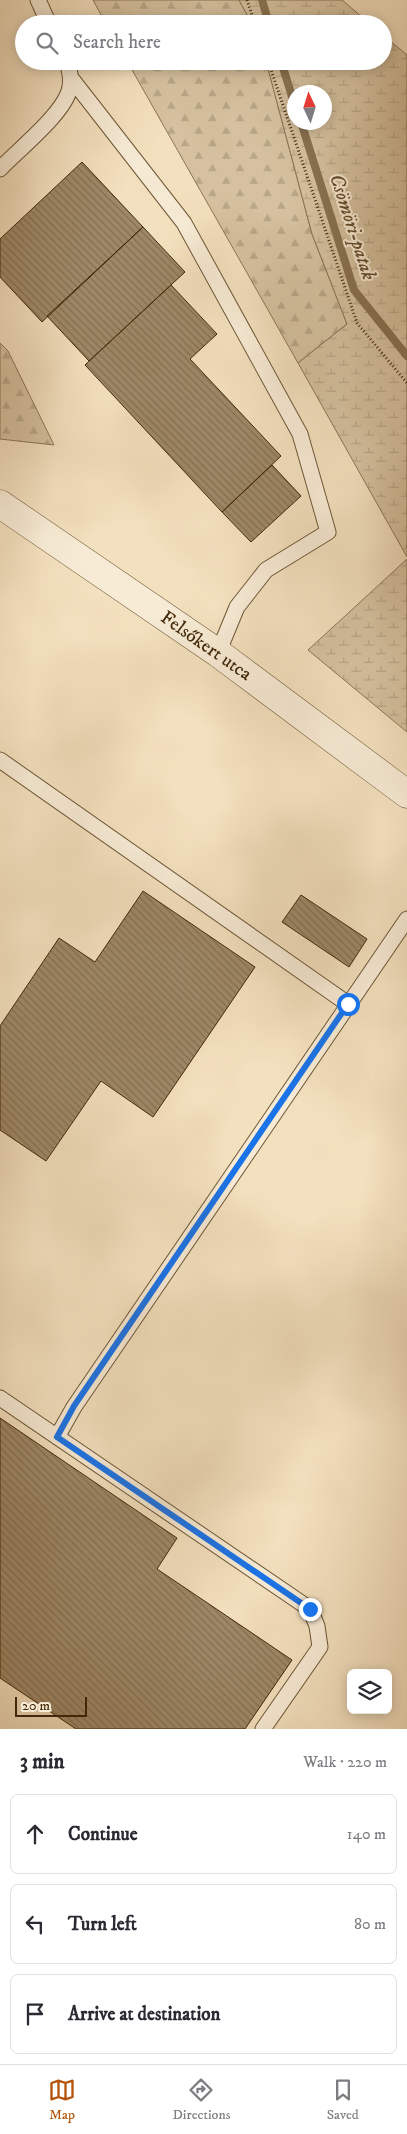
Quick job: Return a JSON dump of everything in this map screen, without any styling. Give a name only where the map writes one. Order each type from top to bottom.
[{"type":"street","name":"Felsőkert utca","points":[[0,504],[218,653],[407,794]]},
{"type":"lane","points":[[38,0],[45,15]]},
{"type":"lane","points":[[0,169],[61,108],[69,92],[71,78],[69,70]]},
{"type":"lane","points":[[71,78],[184,223],[300,434],[328,532],[266,570],[237,607],[218,653]]},
{"type":"lane","points":[[0,760],[348,1004]]},
{"type":"lane","points":[[57,1437],[74,1406],[407,918]]},
{"type":"lane","points":[[0,1398],[310,1609],[317,1626],[320,1647],[263,1729]]},
{"type":"path","points":[[247,0],[252,15]]},
{"type":"path","points":[[271,70],[356,323],[407,383]]},
{"type":"green space","points":[[93,0],[239,0],[247,15],[101,15]]},
{"type":"green space","points":[[239,0],[342,0],[360,15],[247,15]]},
{"type":"green space","points":[[392,42],[407,55],[407,557],[298,363],[347,324],[312,234],[268,70],[392,70]]},
{"type":"green space","points":[[132,70],[268,70],[312,234],[347,324],[298,363]]},
{"type":"green space","points":[[0,343],[8,351],[54,445],[0,439]]},
{"type":"green space","points":[[407,559],[407,732],[308,650]]},
{"type":"building","points":[[82,162],[143,227],[42,322],[0,277],[0,239]]},
{"type":"building","points":[[143,227],[185,272],[89,361],[47,316]]},
{"type":"building","points":[[171,285],[217,334],[190,359],[281,456],[222,512],[85,365]]},
{"type":"building","points":[[272,465],[301,496],[251,542],[222,512]]},
{"type":"building","points":[[143,891],[255,967],[153,1117],[101,1081],[46,1161],[0,1130],[0,1026],[59,938],[95,962]]},
{"type":"building","points":[[301,895],[367,939],[349,967],[282,922]]},
{"type":"building","points":[[0,1418],[177,1538],[157,1569],[292,1660],[245,1729],[76,1729],[0,1678]]},
{"type":"waterway","name":"Csömöri-patak","points":[[262,0],[266,15]]},
{"type":"waterway","name":"Csömöri-patak","points":[[284,70],[288,85]]},
{"type":"waterway","name":"Csömöri-patak","points":[[304,130],[354,290],[407,356]]},
{"type":"route","points":[[310,1609],[57,1437],[74,1406],[348,1004]]}]
